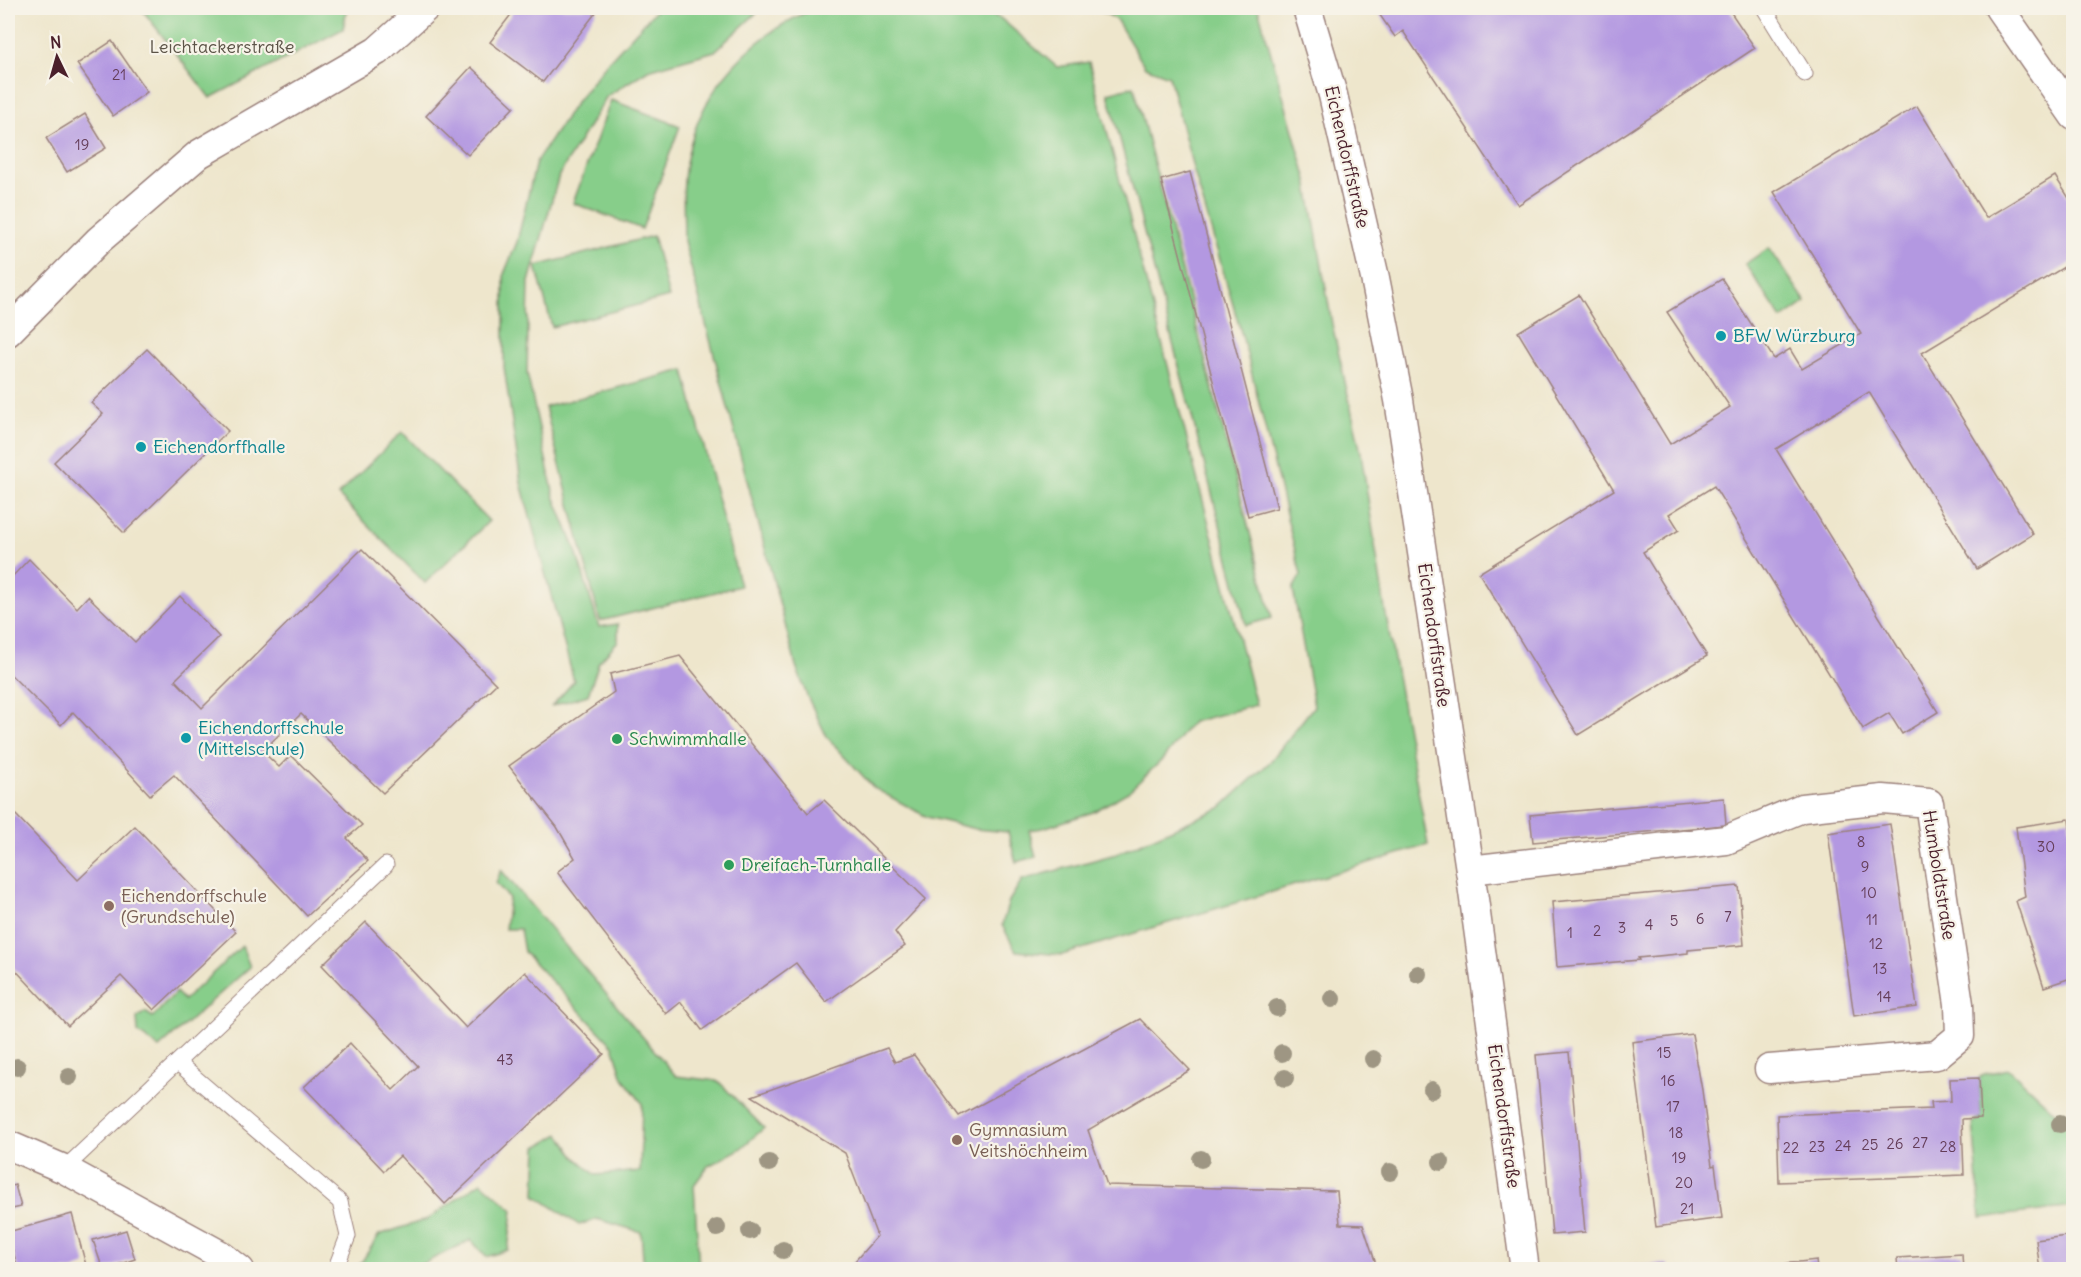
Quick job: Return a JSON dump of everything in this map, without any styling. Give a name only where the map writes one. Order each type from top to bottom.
[{"type":"street","points":[[8,332],[99,240],[199,154],[377,51],[425,8]]},
{"type":"street","name":"Eichendorffstraße","points":[[1307,8],[1333,95],[1375,278],[1399,400],[1470,870],[1525,1269]]},
{"type":"street","points":[[1999,8],[2073,116]]},
{"type":"street","name":"Humboldtstraße","points":[[1470,870],[1726,840],[1802,808],[1883,799],[1929,803],[1959,1004],[1959,1036],[1937,1055],[1769,1069]]},
{"type":"street","points":[[8,1145],[64,1169],[219,1254],[240,1269]]},
{"type":"lane","points":[[1764,8],[1804,74]]},
{"type":"lane","points":[[64,1169],[386,865]]},
{"type":"lane","points":[[178,1063],[340,1202],[348,1236],[335,1269]]},
{"type":"green space","name":"Leichtackerstraße","points":[[141,8],[347,8],[343,29],[210,98]]},
{"type":"green space","points":[[658,8],[762,8],[715,51],[648,70],[607,96],[559,175],[529,282],[527,373],[554,496],[575,548],[599,627],[618,624],[618,641],[599,662],[588,695],[552,706],[574,681],[521,483],[504,367],[504,274],[517,242],[536,162],[576,102],[607,63]]},
{"type":"green space","points":[[816,8],[970,8],[1000,18],[1057,67],[1089,62],[1256,705],[1192,722],[1163,759],[1128,792],[1093,812],[1043,828],[1029,830],[1036,857],[1016,862],[1008,832],[975,829],[927,817],[874,788],[827,737],[807,696],[796,666],[684,241],[684,175],[695,130],[705,106],[734,65],[752,48],[772,32]]},
{"type":"green space","points":[[1095,8],[1258,8],[1307,180],[1332,324],[1361,453],[1385,610],[1428,845],[1062,955],[1016,951],[1002,925],[1009,901],[1022,880],[1116,854],[1220,808],[1270,762],[1314,706],[1293,589],[1301,575],[1245,346],[1193,168],[1169,76],[1145,67],[1116,19]]},
{"type":"green space","points":[[1134,86],[1272,618],[1246,625],[1108,93]]},
{"type":"green space","points":[[611,100],[680,126],[642,229],[573,203]]},
{"type":"green space","points":[[653,236],[669,297],[552,327],[536,266]]},
{"type":"green space","points":[[1769,248],[1806,302],[1782,319],[1745,264]]},
{"type":"green space","points":[[684,370],[740,586],[600,621],[545,407]]},
{"type":"green space","points":[[402,432],[489,521],[425,583],[338,495]]},
{"type":"green space","points":[[501,870],[676,1076],[718,1081],[764,1128],[740,1149],[708,1166],[694,1185],[699,1269],[644,1269],[641,1232],[597,1219],[579,1225],[535,1195],[537,1147],[560,1134],[575,1157],[596,1175],[640,1171],[642,1103],[623,1078],[613,1046],[524,952],[520,929],[505,929],[509,898],[496,883]]},
{"type":"green space","points":[[242,946],[250,967],[159,1048],[138,1032],[137,1018],[145,1012],[153,1017],[176,992],[184,1000]]},
{"type":"green space","points":[[2009,1069],[2073,1129],[2073,1207],[1981,1218],[1973,1123],[1981,1118],[1979,1078],[1984,1074]]},
{"type":"green space","points":[[481,1182],[513,1210],[508,1250],[486,1257],[471,1240],[415,1269],[359,1269],[379,1235],[428,1219]]},
{"type":"building","points":[[516,8],[592,8],[597,11],[543,82],[490,42]]},
{"type":"building","points":[[1375,8],[1728,8],[1755,48],[1518,205],[1403,31],[1395,37]]},
{"type":"building","points":[[112,41],[147,92],[113,116],[77,64]]},
{"type":"building","points":[[471,67],[514,107],[468,155],[426,116]]},
{"type":"building","points":[[1917,106],[1986,218],[2055,176],[2074,206],[2074,261],[1922,353],[2033,534],[1977,569],[1869,392],[1776,449],[1938,712],[1902,734],[1889,713],[1863,729],[1714,486],[1669,514],[1679,530],[1643,552],[1707,656],[1578,735],[1479,573],[1614,490],[1518,332],[1579,295],[1670,444],[1730,407],[1667,312],[1722,279],[1774,359],[1790,349],[1802,369],[1861,334],[1774,192]]},
{"type":"building","points":[[85,114],[106,148],[67,172],[46,138]]},
{"type":"building","points":[[1190,172],[1277,508],[1248,516],[1161,180]]},
{"type":"building","name":"Eichendorffhalle","points":[[147,349],[228,431],[124,533],[54,462],[103,414],[91,403]]},
{"type":"building","name":"Eichendorffschule (Mittelschule)","points":[[362,549],[496,684],[383,793],[301,714],[262,751],[279,767],[291,755],[362,825],[347,838],[368,861],[307,916],[174,775],[150,795],[73,712],[61,725],[8,672],[8,581],[29,559],[77,608],[88,596],[135,642],[180,596],[219,637],[175,680],[202,708]]},
{"type":"building","name":"Dreifach-Turnhalle","points":[[680,656],[808,813],[824,800],[926,899],[895,932],[905,946],[826,1002],[796,963],[702,1030],[681,1002],[666,1014],[557,872],[575,858],[557,827],[509,766],[614,692],[610,674]]},
{"type":"building","points":[[1724,798],[1726,825],[1533,842],[1530,815]]},
{"type":"building","name":"Eichendorffschule (Grundschule)","points":[[15,814],[78,880],[135,826],[236,932],[154,1010],[121,976],[68,1026],[8,962],[8,821]]},
{"type":"building","points":[[2069,819],[2070,828],[2074,827],[2074,867],[2069,867],[2074,888],[2074,977],[2044,987],[2016,901],[2025,897],[2016,827]]},
{"type":"building","points":[[1890,824],[1917,1007],[1854,1016],[1828,833]]},
{"type":"building","points":[[1739,886],[1744,945],[1688,950],[1688,953],[1638,958],[1639,960],[1557,967],[1552,902]]},
{"type":"building","points":[[366,922],[466,1028],[525,972],[604,1054],[445,1204],[400,1156],[384,1171],[304,1087],[350,1043],[393,1090],[418,1066],[322,965]]},
{"type":"building","name":"Gymnasium Veitshöchheim","points":[[1140,1019],[1190,1070],[1088,1130],[1107,1185],[1337,1191],[1340,1224],[1363,1225],[1378,1270],[847,1270],[877,1236],[845,1153],[752,1096],[887,1048],[895,1062],[914,1055],[959,1116]]},
{"type":"building","points":[[1692,1034],[1722,1218],[1656,1227],[1632,1042]]},
{"type":"building","points":[[1569,1052],[1585,1232],[1552,1235],[1536,1055]]},
{"type":"building","points":[[1979,1078],[1981,1118],[1962,1119],[1964,1175],[1779,1182],[1777,1115],[1932,1109],[1931,1102],[1951,1101],[1950,1079]]},
{"type":"building","points":[[15,1185],[21,1207],[8,1210],[8,1187]]},
{"type":"building","points":[[72,1214],[86,1265],[72,1270],[18,1270],[8,1232]]},
{"type":"building","points":[[126,1230],[135,1259],[103,1270],[93,1240]]},
{"type":"building","points":[[2074,1235],[2074,1270],[2040,1270],[2036,1240]]},
{"type":"building","points":[[1962,1254],[1963,1270],[1898,1270],[1897,1258]]},
{"type":"building","points":[[1816,1260],[1817,1270],[1746,1270],[1746,1268]]},
{"type":"building","points":[[1668,1264],[1668,1270],[1600,1270],[1600,1267]]},
{"type":"place","name":"BFW Würzburg","points":[[1721,336]]},
{"type":"place","name":"Eichendorffhalle","points":[[141,447]]},
{"type":"place","name":"Eichendorffschule (Mittelschule)","points":[[186,738]]},
{"type":"place","name":"Schwimmhalle","points":[[617,739]]},
{"type":"place","name":"Dreifach-Turnhalle","points":[[729,865]]},
{"type":"place","name":"Eichendorffschule (Grundschule)","points":[[109,906]]},
{"type":"place","name":"Gymnasium Veitshöchheim","points":[[957,1140]]}]
